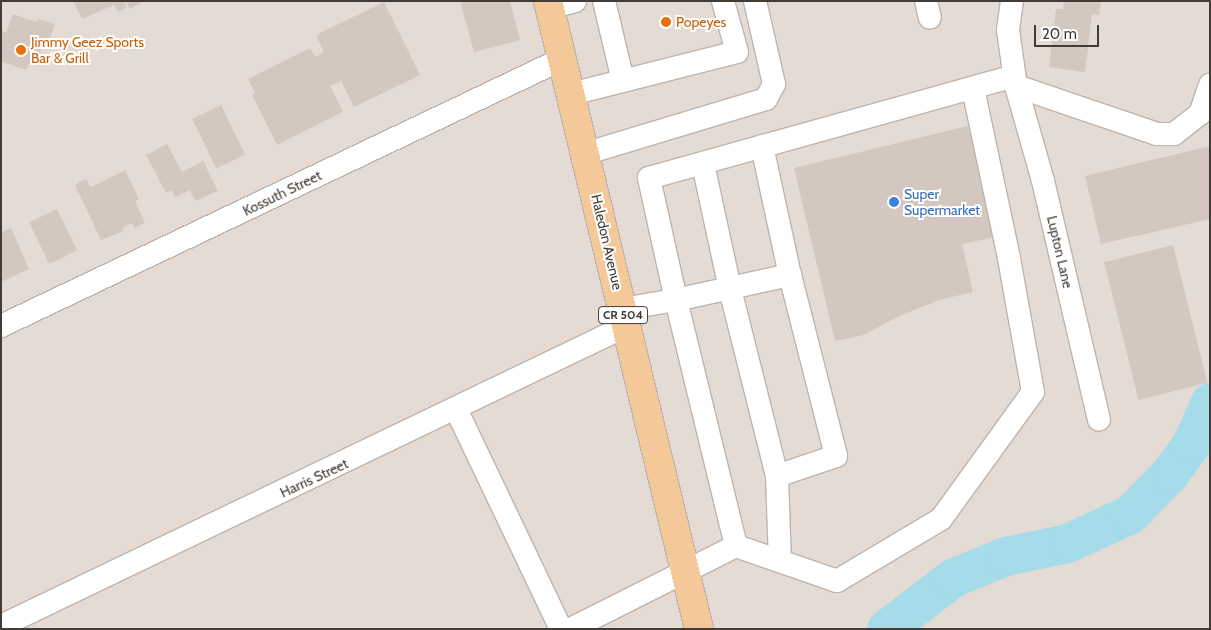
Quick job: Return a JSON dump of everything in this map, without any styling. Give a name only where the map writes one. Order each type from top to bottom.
[{"type":"main road","name":"Haledon Avenue","points":[[557,4],[562,59],[587,154],[699,629]]},
{"type":"street","points":[[604,1],[624,81]]},
{"type":"street","points":[[571,94],[737,52],[723,1]]},
{"type":"street","points":[[587,154],[766,99],[774,84],[755,1]]},
{"type":"street","name":"Lupton Lane","points":[[1012,1],[1008,30],[1015,81],[1043,181],[1098,420]]},
{"type":"street","name":"Kossuth Street","points":[[1,326],[562,59]]},
{"type":"street","points":[[736,546],[676,300],[649,178],[973,88],[1015,81],[1157,134],[1174,134],[1200,114],[1210,85]]},
{"type":"street","points":[[571,629],[685,574],[736,546],[838,581],[941,519],[1033,392],[1009,258],[973,88]]},
{"type":"street","points":[[762,146],[790,275],[836,456],[777,476]]},
{"type":"street","points":[[703,164],[730,289],[777,476],[780,561]]},
{"type":"street","name":"Harris Street","points":[[1,626],[456,409],[624,317],[676,300],[790,275]]},
{"type":"street","points":[[456,409],[561,629]]},
{"type":"shaded area","points":[[1,1],[1210,1],[1210,629],[1,629]]},
{"type":"building","points":[[73,1],[124,1],[127,7],[118,12],[114,5],[82,19]]},
{"type":"building","points":[[126,1],[144,1],[130,9]]},
{"type":"building","points":[[460,1],[510,1],[520,40],[474,52]]},
{"type":"building","points":[[1064,1],[1101,1],[1099,15],[1092,14],[1085,72],[1049,67],[1056,9],[1063,9]]},
{"type":"building","points":[[384,2],[420,75],[354,107],[341,81],[330,86],[343,112],[277,145],[252,95],[255,93],[248,79],[310,48],[315,57],[324,52],[316,35]]},
{"type":"building","name":"Jimmy Geez Sports Bar & Grill","points":[[13,14],[36,22],[38,19],[55,24],[49,42],[44,41],[38,60],[32,59],[26,70],[1,61],[1,31],[6,33]]},
{"type":"building","points":[[221,105],[245,154],[216,168],[192,119]]},
{"type":"building","name":"Super Supermarket","points":[[968,126],[995,237],[962,244],[973,292],[939,300],[897,317],[864,335],[835,341],[794,168]]},
{"type":"building","points":[[167,144],[182,172],[203,161],[218,191],[195,201],[190,190],[175,197],[172,190],[166,193],[146,155]]},
{"type":"building","points":[[1210,146],[1210,219],[1101,244],[1085,176]]},
{"type":"building","points":[[125,170],[139,199],[135,201],[145,223],[135,228],[132,223],[122,228],[124,231],[101,240],[75,185],[86,179],[91,187]]},
{"type":"building","points":[[57,209],[77,250],[49,264],[29,223]]},
{"type":"building","points":[[11,228],[29,269],[1,282],[1,232]]},
{"type":"building","points":[[1173,245],[1207,383],[1138,400],[1104,262]]},
{"type":"waterway","points":[[886,629],[952,578],[1005,556],[1067,543],[1130,514],[1170,473],[1191,444],[1210,402]]},
{"type":"place","name":"Popeyes","points":[[666,22]]},
{"type":"place","name":"Jimmy Geez Sports Bar & Grill","points":[[21,50]]},
{"type":"place","name":"Super Supermarket","points":[[894,202]]}]
